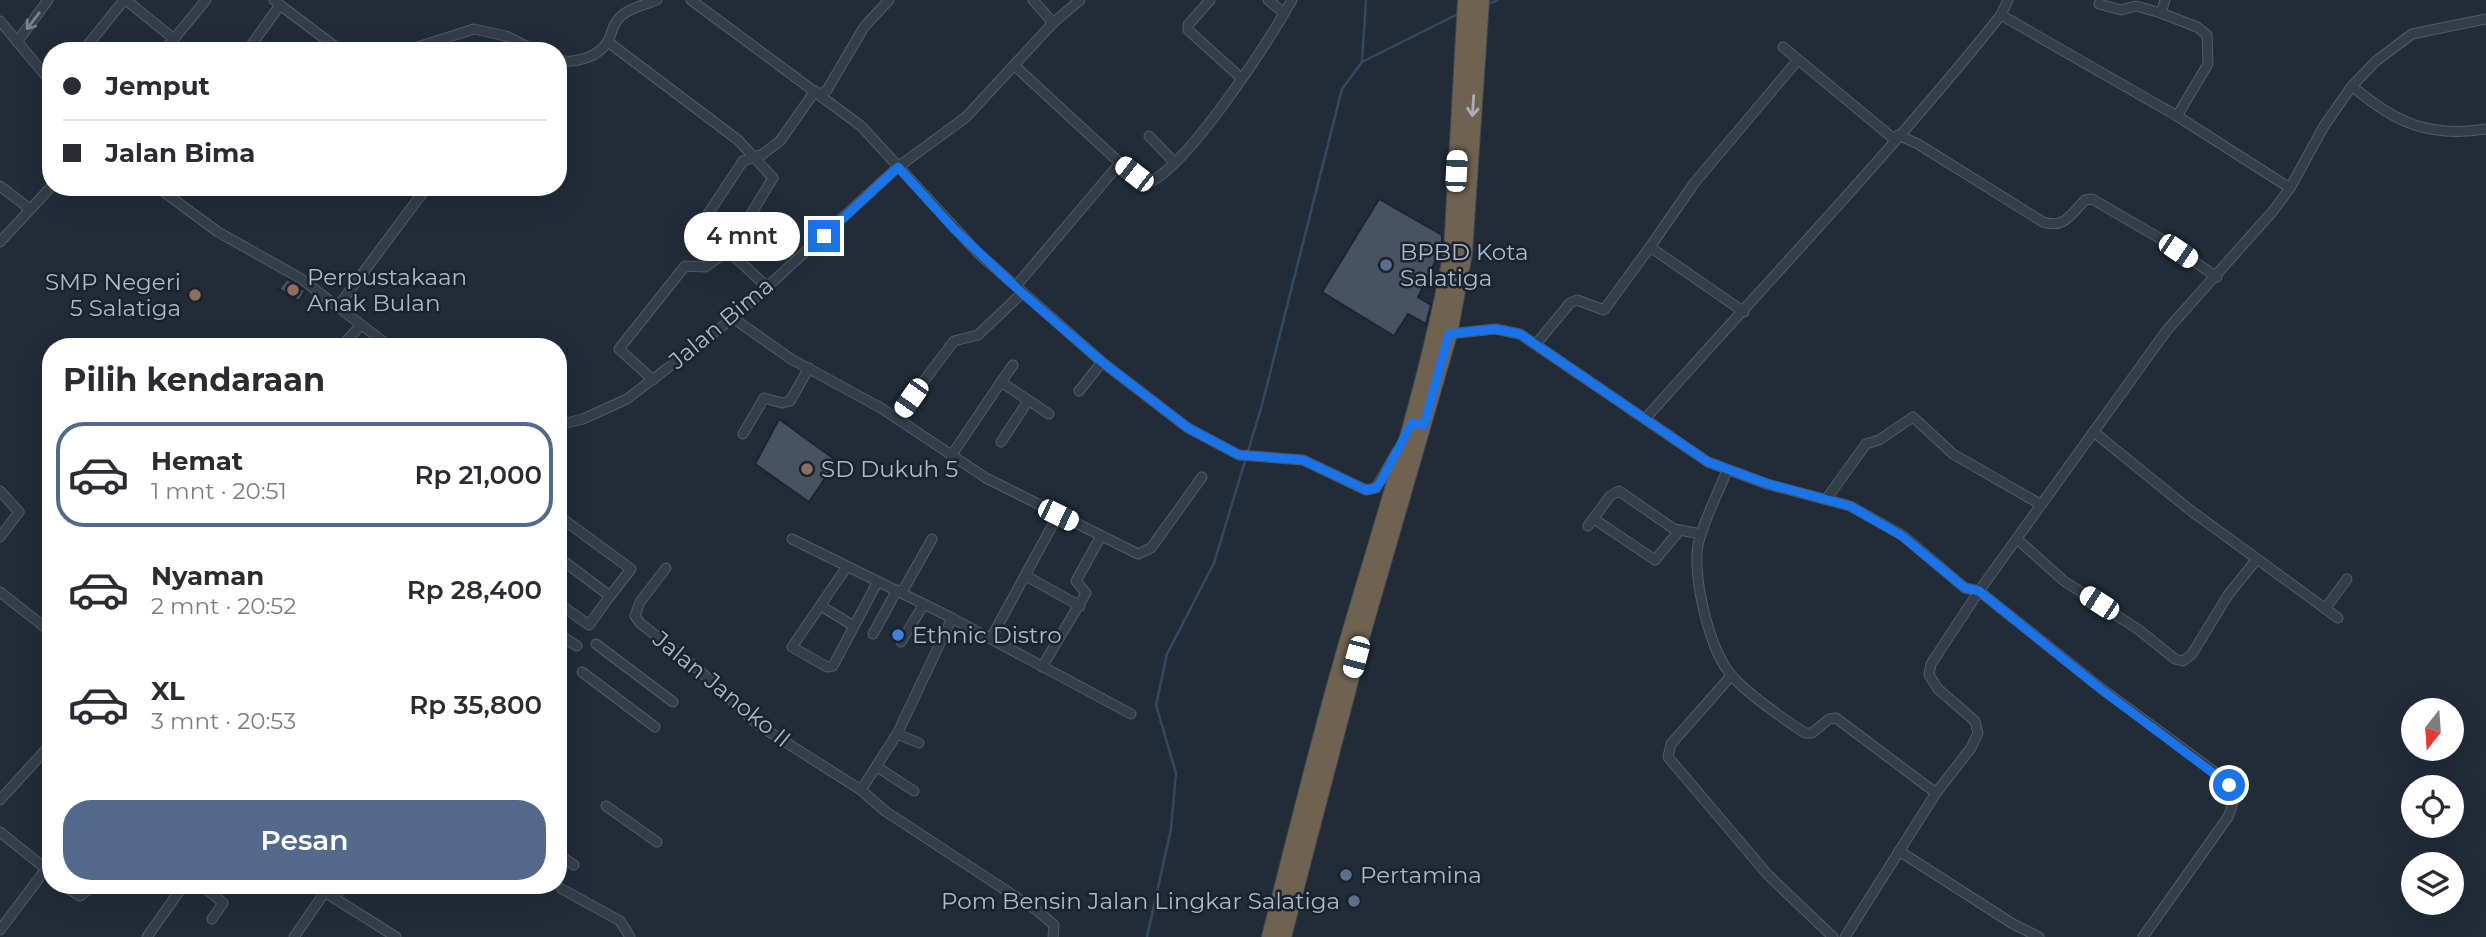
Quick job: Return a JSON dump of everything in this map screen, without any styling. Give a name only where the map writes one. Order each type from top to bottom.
[{"type":"highway","points":[[1432,370],[1449,334],[1464,253],[1470,38],[1466,0]]},
{"type":"highway","points":[[1283,937],[1432,370],[1451,251],[1470,38],[1480,0]]},
{"type":"highway","points":[[1270,937],[1350,633],[1418,424]]},
{"type":"street","points":[[17,42],[48,0]]},
{"type":"street","points":[[90,42],[125,0],[174,39]]},
{"type":"street","points":[[172,42],[205,0]]},
{"type":"street","points":[[567,62],[581,61],[608,42],[616,20],[623,14],[657,0]]},
{"type":"street","points":[[691,0],[861,126],[954,229],[1102,362],[1188,428],[1239,455],[1253,458],[1288,456],[1303,460],[1366,490],[1376,488],[1418,424]]},
{"type":"street","points":[[766,286],[707,231],[704,220],[739,165],[747,158],[763,155],[780,141],[818,92],[827,90],[864,27],[889,0]]},
{"type":"street","points":[[1033,0],[1053,23]]},
{"type":"street","name":"Jalan Bima","points":[[567,422],[607,409],[653,380],[733,318],[898,167],[966,117],[1053,23],[1080,0]]},
{"type":"street","points":[[1210,0],[1188,25],[1188,30],[1240,77]]},
{"type":"street","points":[[1268,0],[1284,13]]},
{"type":"street","points":[[1015,66],[1120,163],[1150,181],[1174,162],[1202,132],[1292,0]]},
{"type":"street","points":[[1646,418],[1744,312],[1896,137],[1926,108],[2001,15],[2008,0]]},
{"type":"street","points":[[2161,13],[2165,0]]},
{"type":"street","points":[[253,42],[277,2],[323,42]]},
{"type":"street","points":[[2099,4],[2121,10],[2136,6],[2203,30],[2209,43],[2208,64],[2177,116]]},
{"type":"street","points":[[2001,15],[2177,116],[2290,188]]},
{"type":"street","points":[[1846,937],[1936,793],[1971,748],[1978,733],[1975,721],[1934,685],[1929,670],[1979,591],[2167,330],[2217,277],[2290,188],[2324,126],[2352,86],[2376,61],[2412,34],[2486,19]]},
{"type":"street","points":[[0,21],[42,71]]},
{"type":"street","points":[[433,42],[474,29],[506,36],[518,42]]},
{"type":"street","points":[[608,42],[738,140],[753,158],[772,174],[772,183],[729,250],[705,267],[685,266],[619,349],[653,380]]},
{"type":"street","points":[[1783,47],[1797,61],[1896,137],[1918,145],[2043,222],[2057,225],[2064,222],[2085,200],[2092,199],[2161,239],[2217,277]]},
{"type":"street","points":[[1536,343],[1570,303],[1577,300],[1604,310],[1695,182],[1797,61]]},
{"type":"street","points":[[2352,86],[2376,107],[2399,119],[2445,134],[2486,129]]},
{"type":"street","points":[[1149,136],[1174,162]]},
{"type":"street","points":[[896,418],[954,341],[982,332],[1120,163]]},
{"type":"street","points":[[0,186],[30,209]]},
{"type":"street","points":[[0,242],[42,196]]},
{"type":"street","points":[[169,196],[218,232],[300,278],[339,305],[378,338]]},
{"type":"street","points":[[339,305],[420,196]]},
{"type":"street","points":[[1650,247],[1744,312]]},
{"type":"street","points":[[733,318],[809,369],[881,408],[951,456],[1058,515],[1138,554],[1147,552],[1202,477]]},
{"type":"street","points":[[349,338],[361,325]]},
{"type":"street","points":[[1449,334],[1504,330],[1536,343],[1690,451],[1727,470],[1768,484],[1827,498],[1883,523],[1920,548],[1965,588],[1979,591],[2102,690],[2223,778],[2233,792],[2233,807],[2221,829],[2143,937]]},
{"type":"street","points":[[1079,391],[1102,362]]},
{"type":"street","points":[[951,456],[1013,365]]},
{"type":"street","points":[[743,434],[765,398],[782,403],[790,401],[809,369]]},
{"type":"street","points":[[1001,382],[1049,415]]},
{"type":"street","points":[[1001,442],[1028,401]]},
{"type":"street","points":[[1827,498],[1866,444],[1879,440],[1913,417],[1953,454],[2040,504]]},
{"type":"street","points":[[2095,433],[2190,510],[2338,618]]},
{"type":"street","points":[[1727,470],[1701,534],[1696,558],[1700,591],[1715,642],[1731,677],[1808,734],[1829,719],[1838,720],[1936,793]]},
{"type":"street","points":[[0,491],[19,512],[0,537]]},
{"type":"street","points":[[1679,531],[1655,560],[1591,523],[1610,496],[1619,491],[1679,531],[1701,534]]},
{"type":"street","points":[[991,638],[1058,515]]},
{"type":"street","points":[[567,522],[632,569],[589,625],[567,609]]},
{"type":"street","points":[[1042,667],[1080,606],[1087,590],[1076,582],[1101,536]]},
{"type":"street","points":[[792,539],[846,568],[953,618],[1131,714]]},
{"type":"street","points":[[873,634],[932,539]]},
{"type":"street","points":[[2017,539],[2064,581],[2140,630],[2175,659],[2183,661],[2192,654],[2228,595],[2257,559]]},
{"type":"street","points":[[567,564],[610,596]]},
{"type":"street","name":"Jalan Janoko II","points":[[666,568],[637,607],[637,620],[699,670],[757,724],[861,790],[885,811],[1039,912],[1054,925],[1053,937]]},
{"type":"street","points":[[846,568],[792,647],[830,668],[878,581]]},
{"type":"street","points":[[1026,576],[1080,606]]},
{"type":"street","points":[[2325,609],[2347,579]]},
{"type":"street","points":[[0,592],[42,625]]},
{"type":"street","points":[[901,642],[924,604]]},
{"type":"street","points":[[821,606],[854,626]]},
{"type":"street","points":[[861,790],[897,734],[953,618]]},
{"type":"street","points":[[567,640],[577,646]]},
{"type":"street","points":[[596,644],[673,702]]},
{"type":"street","points":[[582,672],[655,727]]},
{"type":"street","points":[[1731,677],[1671,744],[1670,761],[1768,875],[1833,937]]},
{"type":"street","points":[[897,734],[919,743]]},
{"type":"street","points":[[0,800],[42,754]]},
{"type":"street","points":[[877,767],[914,791]]},
{"type":"street","points":[[606,806],[657,842]]},
{"type":"street","points":[[0,832],[42,866]]},
{"type":"street","points":[[1899,851],[2013,924],[2039,937]]},
{"type":"street","points":[[567,860],[574,865]]},
{"type":"street","points":[[0,930],[42,878]]},
{"type":"street","points":[[567,892],[592,909],[620,921],[630,937]]},
{"type":"street","points":[[147,937],[177,894]]},
{"type":"street","points":[[212,894],[223,903],[212,919]]},
{"type":"street","points":[[294,937],[324,894]]},
{"type":"street","points":[[328,894],[396,937]]},
{"type":"street","points":[[334,898],[337,894]]},
{"type":"building","name":"BPBD Kota Salatiga","points":[[1379,199],[1442,235],[1442,248],[1418,297],[1431,305],[1426,324],[1408,314],[1394,336],[1322,292]]},
{"type":"building","name":"Perpustakaan Anak Bulan","points":[[287,279],[305,291],[299,301],[279,289]]},
{"type":"building","name":"SD Dukuh 5","points":[[779,419],[837,461],[809,502],[755,464]]},
{"type":"waterway","points":[[1362,62],[1366,0]]},
{"type":"waterway","points":[[1488,4],[1498,0]]},
{"type":"waterway","points":[[1147,937],[1171,829],[1176,773],[1156,705],[1167,654],[1214,563],[1262,405],[1342,89],[1362,62],[1458,14]]},
{"type":"place","name":"BPBD Kota Salatiga","points":[[1386,265]]},
{"type":"place","name":"Perpustakaan Anak Bulan","points":[[293,290]]},
{"type":"place","name":"SMP Negeri 5 Salatiga","points":[[195,295]]},
{"type":"place","name":"SD Dukuh 5","points":[[807,469]]},
{"type":"place","name":"Ethnic Distro","points":[[898,635]]},
{"type":"place","name":"Pertamina","points":[[1346,875]]},
{"type":"place","name":"Pom Bensin Jalan Lingkar Salatiga","points":[[1354,901]]},
{"type":"route","points":[[824,236],[898,167],[954,229],[1022,293],[1102,362],[1188,428],[1239,455],[1253,458],[1288,456],[1303,460],[1366,490],[1376,488],[1381,481],[1412,423],[1424,425],[1449,334],[1495,329],[1520,334],[1708,462],[1768,484],[1850,506],[1883,523],[1920,548],[1965,588],[1979,591],[2102,690],[2229,785]]}]
